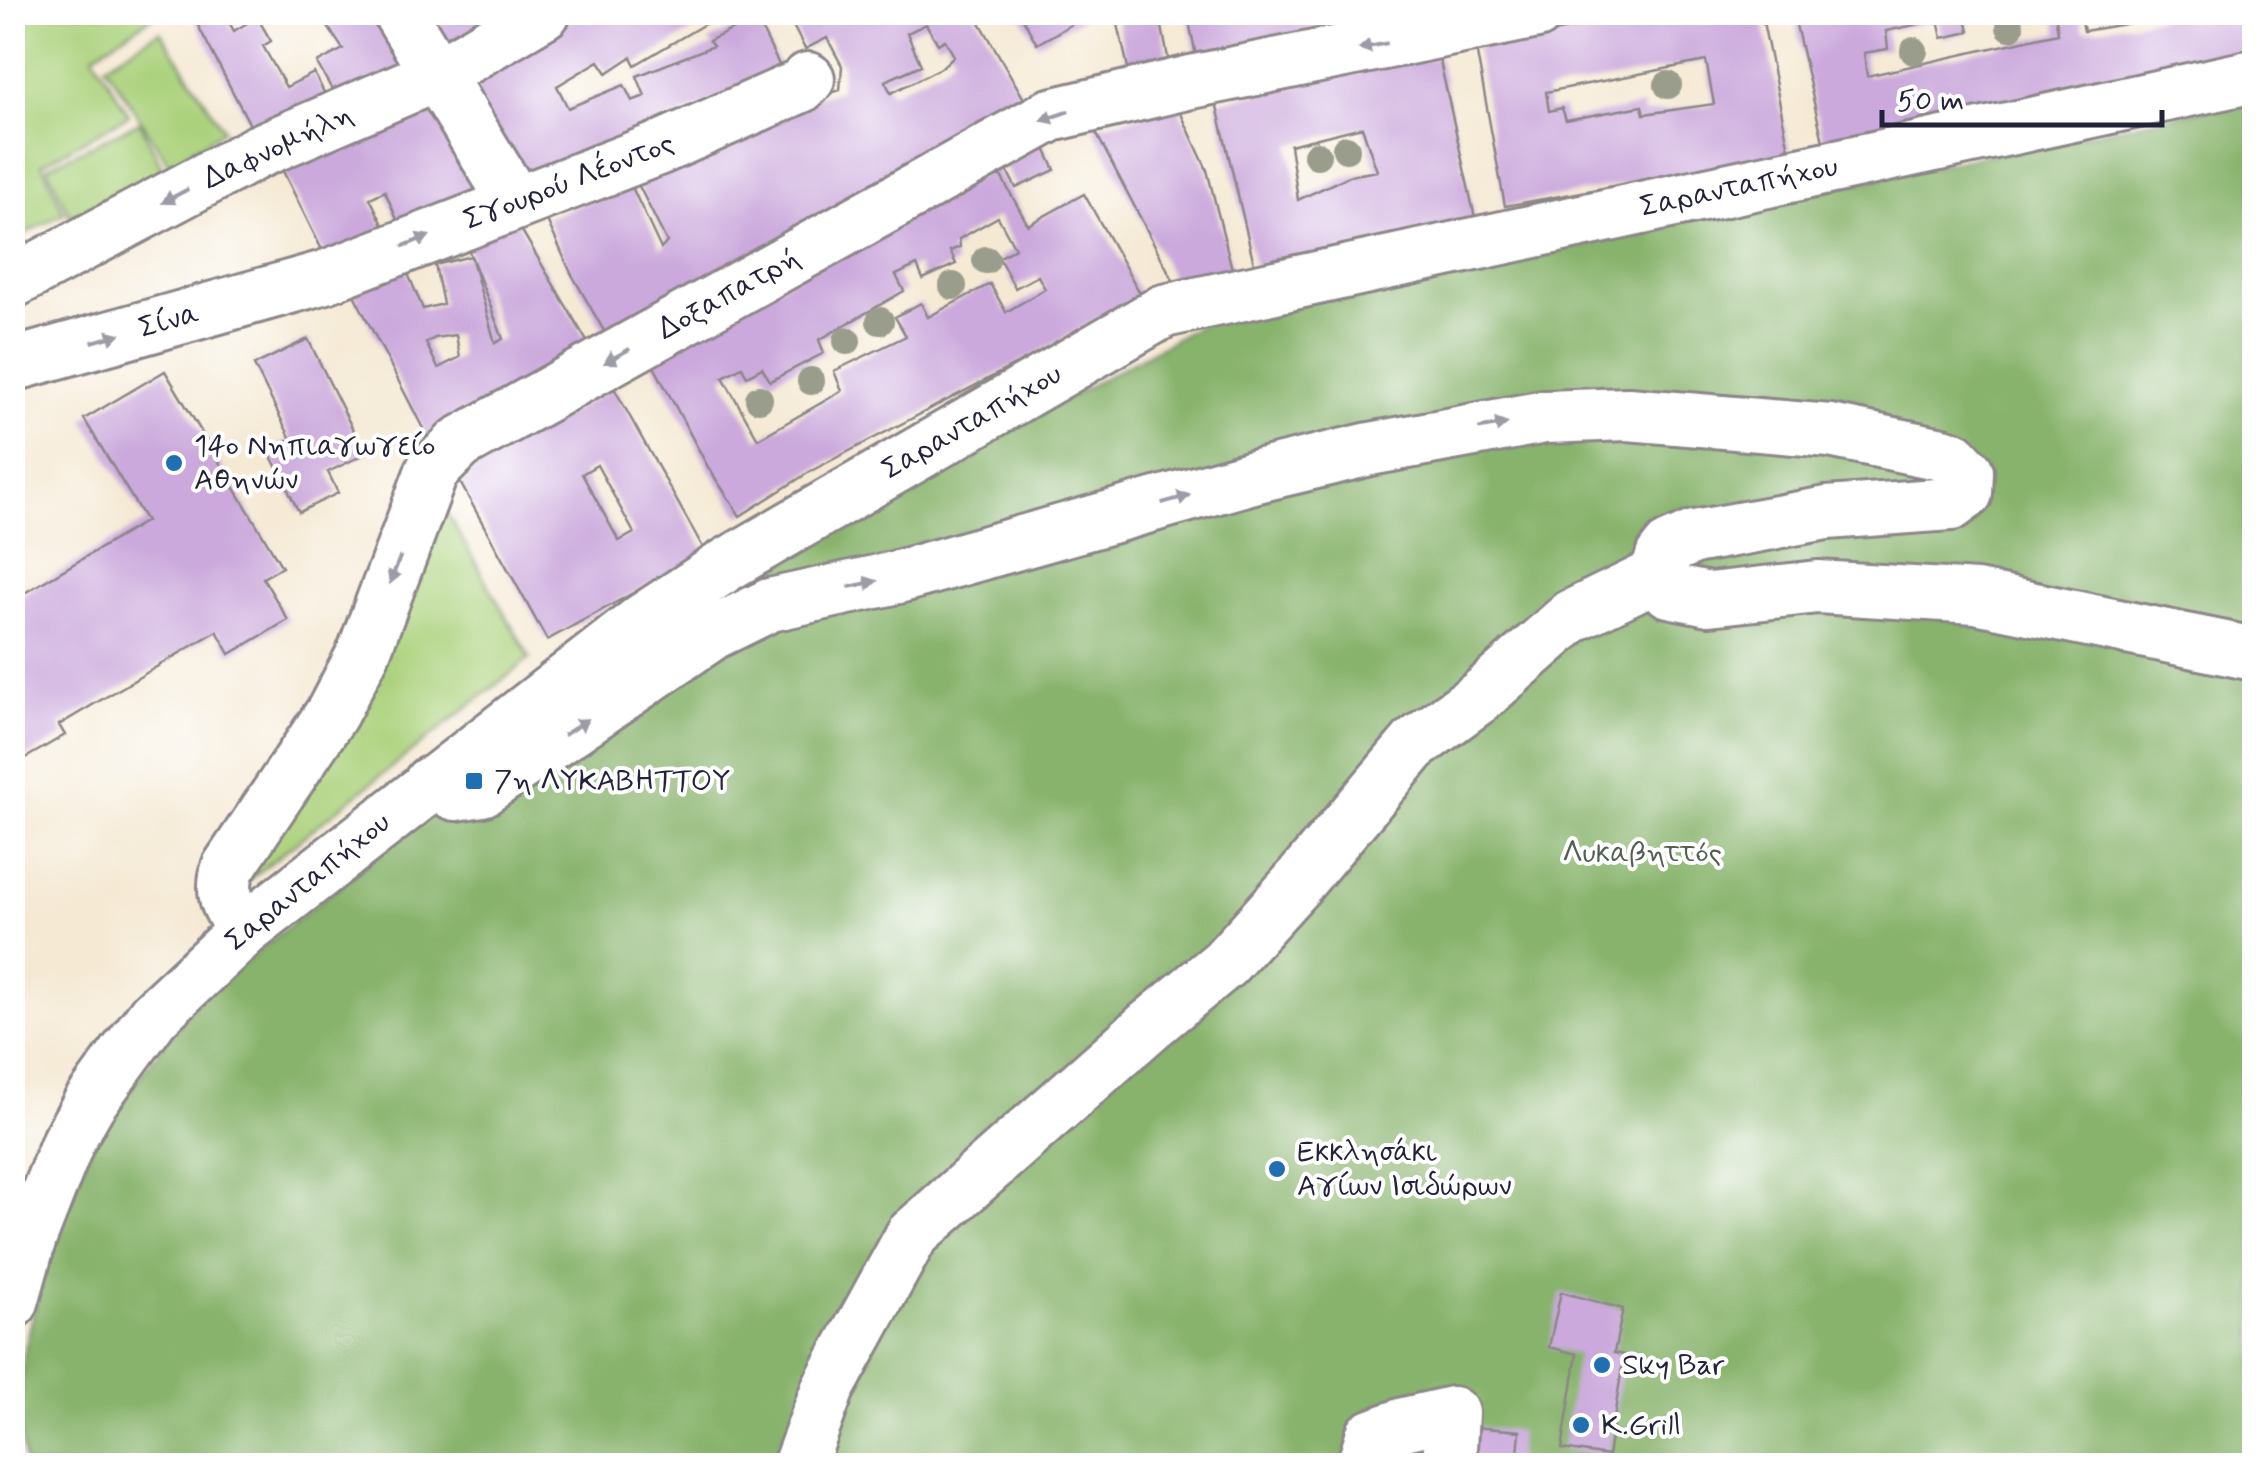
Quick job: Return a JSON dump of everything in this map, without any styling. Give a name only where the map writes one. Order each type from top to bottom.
[{"type":"street","points":[[399,12],[515,202]]},
{"type":"street","name":"Δαφνομήλη","points":[[12,282],[257,152],[436,76],[544,12]]},
{"type":"street","name":"Δοξαπατρή","points":[[244,930],[226,904],[222,885],[228,868],[332,712],[363,654],[432,471],[460,443],[1050,115],[1191,82],[1537,12]]},
{"type":"street","name":"Σαρανταπήχου","points":[[12,1302],[21,1240],[88,1104],[154,1015],[244,930],[643,620],[728,564],[1164,311],[2254,76]]},
{"type":"street","name":"Σγουρού Λέοντος","points":[[325,277],[660,148],[800,86],[808,78]]},
{"type":"street","name":"Σίνα","points":[[12,364],[325,277]]},
{"type":"street","points":[[430,783],[456,794],[482,790],[714,633],[770,605],[898,576],[1370,449],[1544,417],[1628,414],[1830,431],[1942,454],[1954,458],[1968,472],[1966,493],[1951,504],[1827,513],[1694,537],[1670,548],[1662,557],[1657,576]]},
{"type":"street","points":[[1657,576],[1669,590],[1709,599],[1818,587],[1976,597],[2254,654]]},
{"type":"street","points":[[799,1466],[828,1388],[912,1235],[1225,963],[1415,744],[1481,696],[1572,616],[1657,576]]},
{"type":"street","points":[[1390,1466],[1366,1456],[1372,1436],[1452,1413],[1449,1466]]},
{"type":"green space","points":[[13,12],[157,14],[93,55],[129,115],[42,164],[64,213],[13,240]]},
{"type":"green space","points":[[160,31],[224,130],[170,165],[105,65]]},
{"type":"green space","name":"Λυκαβηττός","points":[[2254,99],[2254,1465],[25,1466],[19,1420],[24,1353],[48,1253],[96,1135],[196,1001],[629,652],[916,481],[1217,316]]},
{"type":"green space","points":[[140,122],[164,172],[70,216],[47,167]]},
{"type":"green space","points":[[435,492],[530,658],[247,881]]},
{"type":"building","points":[[191,12],[223,12],[234,31],[257,17],[271,41],[263,46],[286,87],[314,73],[332,108],[260,144]]},
{"type":"building","points":[[318,12],[387,12],[418,67],[343,109],[317,63],[343,49]]},
{"type":"building","points":[[411,12],[518,12],[439,60]]},
{"type":"building","points":[[581,12],[725,12],[635,65],[631,57],[607,73],[599,61],[557,86],[568,108],[624,85],[632,101],[645,96],[637,76],[713,46],[709,41],[756,18],[782,71],[522,184],[465,74],[535,40]]},
{"type":"building","points":[[786,12],[974,12],[1028,106],[608,338],[571,273],[546,218],[631,185],[661,249],[667,242],[636,180],[796,104],[840,90],[842,66],[827,38],[805,49]],"holes":[[[926,24],[938,44],[945,40],[954,56],[941,68],[891,93],[885,81],[921,65],[907,33]]]},
{"type":"building","points":[[1019,12],[1093,12],[1037,44]]},
{"type":"building","points":[[1159,12],[1171,73],[1131,81],[1117,20]]},
{"type":"building","points":[[1187,12],[1423,12],[1199,70]]},
{"type":"building","points":[[1651,12],[1761,12],[1790,154],[1505,206],[1476,48]],"holes":[[[1706,61],[1714,104],[1644,114],[1642,106],[1566,120],[1562,108],[1549,111],[1546,92]]]},
{"type":"building","points":[[1793,12],[1980,12],[1966,17],[1969,32],[1942,38],[1938,20],[1886,31],[1888,49],[1864,53],[1867,76],[2058,33],[2055,12],[2080,12],[2084,31],[2178,15],[2177,12],[2254,12],[2254,59],[1825,150]]},
{"type":"building","points":[[1439,57],[1476,222],[1255,268],[1216,102]],"holes":[[[1362,127],[1377,171],[1349,176],[1298,200],[1290,145]]]},
{"type":"building","points":[[433,93],[481,186],[400,227],[385,191],[370,198],[385,229],[326,258],[281,167]]},
{"type":"building","points":[[1178,107],[1207,170],[1232,269],[1175,284],[1093,127]]},
{"type":"building","points":[[1042,142],[1055,170],[1016,188],[1002,161]]},
{"type":"building","points":[[996,167],[1028,225],[1084,194],[1141,295],[811,471],[740,516],[708,467],[649,357]],"holes":[[[998,217],[1015,248],[999,258],[1015,288],[1038,276],[1045,289],[1006,312],[990,284],[928,317],[921,303],[895,317],[906,336],[834,371],[842,391],[758,439],[723,377],[742,367],[747,376],[762,368],[770,381],[824,353],[819,340],[904,291],[896,275],[917,265],[923,279],[956,264],[950,251],[960,247],[959,239]]]},
{"type":"building","points":[[515,219],[595,355],[429,440],[348,283],[403,262],[423,309],[443,304],[435,265],[471,256],[467,247]],"holes":[[[471,256],[503,339],[495,343]],[[456,335],[460,357],[438,368],[426,343]]]},
{"type":"building","points":[[308,339],[365,454],[328,472],[338,493],[299,512],[268,450],[291,439],[254,365]]},
{"type":"building","points":[[165,371],[282,567],[263,578],[288,620],[230,654],[217,631],[59,725],[65,735],[17,763],[12,757],[12,580],[21,595],[146,521],[84,419]]},
{"type":"building","points":[[614,388],[706,553],[547,640],[456,475]],"holes":[[[597,465],[634,533],[619,541],[582,474]]]},
{"type":"building","points":[[1561,1292],[1623,1309],[1614,1353],[1624,1355],[1608,1456],[1562,1449],[1577,1354],[1549,1347]]},
{"type":"building","points":[[1462,1426],[1520,1431],[1517,1466],[1459,1466]]},
{"type":"place","name":"14ο Νηπιαγωγείο Αθηνών","points":[[174,463]]},
{"type":"place","name":"7η ΛΥΚΑΒΗΤΤΟΥ","points":[[474,781]]},
{"type":"place","name":"Εκκλησάκι Αγίων Ισιδώρων","points":[[1277,1169]]},
{"type":"place","name":"Sky Bar","points":[[1602,1365]]},
{"type":"place","name":"K.Grill","points":[[1581,1425]]}]
